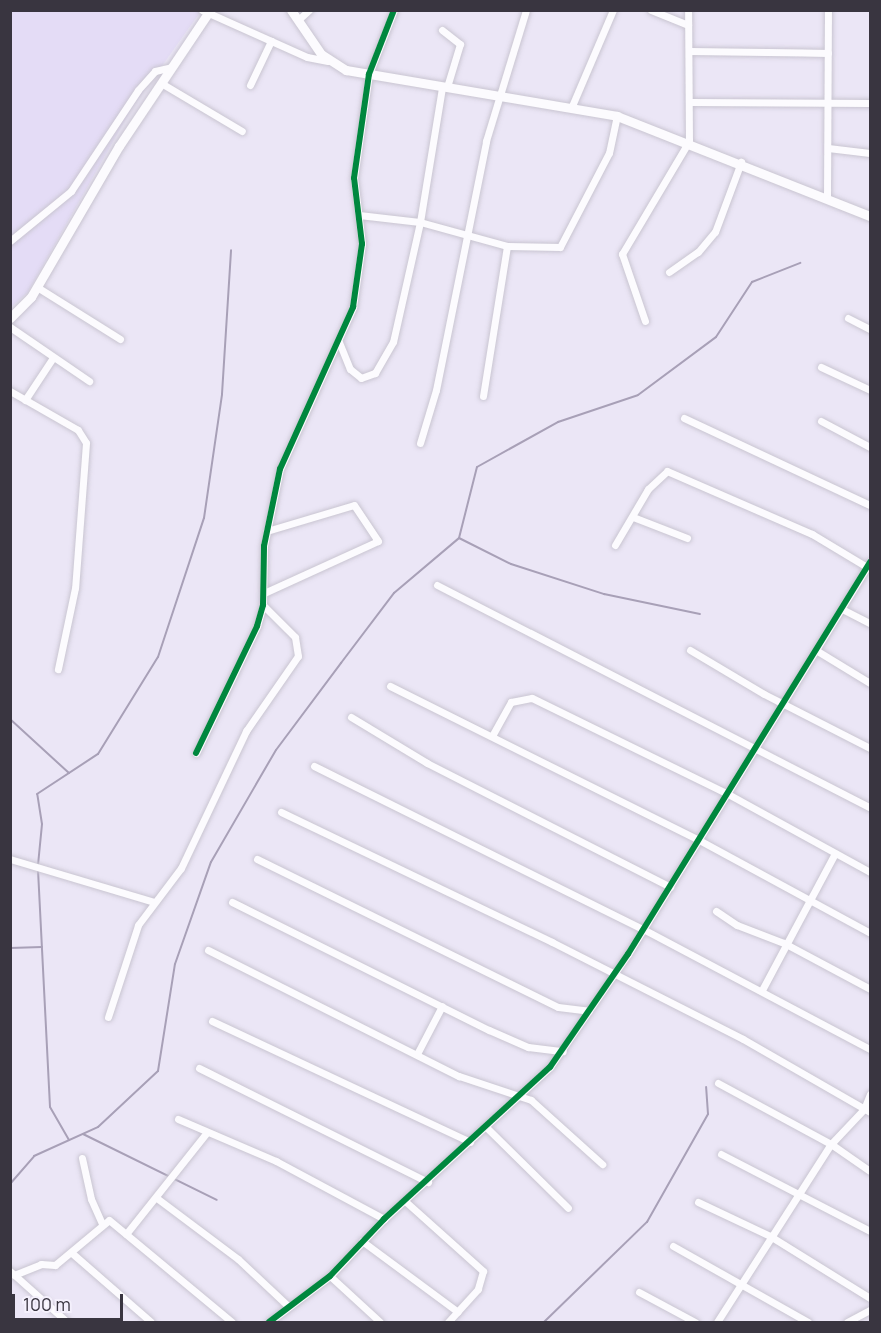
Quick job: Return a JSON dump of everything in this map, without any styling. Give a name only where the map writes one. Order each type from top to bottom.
[{"type":"street","points":[[291,10],[328,61]]},
{"type":"street","points":[[298,20],[309,10]]},
{"type":"street","points":[[196,753],[250,645],[263,604],[267,531],[280,469],[353,307],[362,244],[354,178],[369,74],[394,10]]},
{"type":"street","points":[[420,443],[436,390],[466,234],[497,95],[526,10]]},
{"type":"street","points":[[572,106],[613,10]]},
{"type":"street","points":[[651,10],[688,25]]},
{"type":"street","points":[[645,321],[622,254],[689,141],[688,10]]},
{"type":"street","points":[[826,197],[830,100],[828,10]]},
{"type":"street","points":[[10,318],[37,287],[207,11],[271,41],[369,74],[572,106],[617,116],[689,141],[870,216]]},
{"type":"street","points":[[339,342],[350,369],[361,378],[369,378],[383,362],[398,326],[445,87],[460,44],[442,30]]},
{"type":"street","points":[[250,85],[271,41]]},
{"type":"street","points":[[690,51],[828,53]]},
{"type":"street","points":[[10,241],[71,191],[138,90],[155,71],[172,67]]},
{"type":"street","points":[[161,83],[242,130]]},
{"type":"street","points":[[690,102],[830,100],[870,103]]},
{"type":"street","points":[[359,215],[420,222],[507,246],[560,247],[609,153],[617,116]]},
{"type":"street","points":[[828,148],[870,153]]},
{"type":"street","points":[[669,272],[698,252],[715,232],[741,162]]},
{"type":"street","points":[[483,396],[507,246]]},
{"type":"street","points":[[37,287],[120,339]]},
{"type":"street","points":[[848,318],[870,329]]},
{"type":"street","points":[[10,327],[52,358],[89,381]]},
{"type":"street","points":[[25,400],[52,358]]},
{"type":"street","points":[[821,367],[870,390]]},
{"type":"street","points":[[10,391],[78,430],[86,443],[75,588],[58,669]]},
{"type":"street","points":[[684,418],[870,505]]},
{"type":"street","points":[[821,422],[870,447]]},
{"type":"street","points":[[269,1323],[287,1305],[330,1276],[384,1220],[521,1095],[563,1051],[614,975],[819,652],[869,565],[812,534],[667,471],[654,480],[615,545]]},
{"type":"street","points":[[264,593],[378,541],[354,505],[267,531]]},
{"type":"street","points":[[633,517],[687,538]]},
{"type":"street","points":[[437,585],[758,748],[870,808]]},
{"type":"street","points":[[108,1017],[138,925],[181,868],[246,730],[298,656],[295,637],[263,604]]},
{"type":"street","points":[[842,609],[870,623]]},
{"type":"street","points":[[690,650],[764,694],[786,702],[870,748]]},
{"type":"street","points":[[819,652],[870,684]]},
{"type":"street","points":[[390,686],[699,840],[809,897],[870,933]]},
{"type":"street","points":[[492,735],[511,702],[532,698],[728,794],[870,872]]},
{"type":"street","points":[[351,717],[427,763],[670,887]]},
{"type":"street","points":[[314,766],[643,929],[870,1049]]},
{"type":"street","points":[[281,812],[743,1039],[867,1110]]},
{"type":"street","points":[[762,990],[784,943],[836,853]]},
{"type":"street","points":[[256,859],[558,1007],[589,1011]]},
{"type":"street","points":[[10,860],[154,902]]},
{"type":"street","points":[[232,902],[528,1047],[563,1051]]},
{"type":"street","points":[[716,911],[736,925],[784,943],[870,989]]},
{"type":"street","points":[[208,950],[479,1085],[521,1095],[602,1164]]},
{"type":"street","points":[[417,1054],[442,1006]]},
{"type":"street","points":[[212,1021],[470,1142]]},
{"type":"street","points":[[199,1068],[428,1182]]},
{"type":"street","points":[[718,1083],[831,1144],[870,1171]]},
{"type":"street","points":[[717,1323],[770,1236],[831,1144],[867,1110],[870,1094]]},
{"type":"street","points":[[178,1119],[276,1161],[384,1220]]},
{"type":"street","points":[[486,1127],[568,1208]]},
{"type":"street","points":[[126,1234],[158,1199],[207,1132]]},
{"type":"street","points":[[721,1154],[870,1231]]},
{"type":"street","points":[[82,1158],[91,1199],[102,1224]]},
{"type":"street","points":[[158,1199],[230,1253],[287,1305]]},
{"type":"street","points":[[405,1201],[483,1270],[478,1288],[448,1323]]},
{"type":"street","points":[[698,1202],[770,1236],[870,1298]]},
{"type":"street","points":[[12,1273],[41,1264],[55,1265],[73,1254],[102,1224],[109,1220],[232,1323]]},
{"type":"street","points":[[362,1242],[458,1312]]},
{"type":"street","points":[[673,1246],[808,1323]]},
{"type":"street","points":[[73,1254],[150,1323]]},
{"type":"street","points":[[12,1273],[67,1323]]},
{"type":"street","points":[[330,1276],[380,1323]]},
{"type":"street","points":[[639,1292],[695,1323]]},
{"type":"street","points":[[847,1323],[870,1310]]},
{"type":"shaded area","points":[[11,11],[201,11],[132,108],[28,292],[11,307]]},
{"type":"waterway","points":[[38,865],[42,824],[37,794],[98,754],[158,657],[204,518],[222,394],[231,250]]},
{"type":"waterway","points":[[10,1184],[34,1156],[98,1127],[158,1071],[175,964],[211,862],[276,750],[394,593],[459,538],[477,467],[558,422],[638,395],[716,337],[752,282],[800,263]]},
{"type":"waterway","points":[[459,538],[511,564],[604,594],[700,614]]},
{"type":"waterway","points":[[10,719],[69,773]]},
{"type":"waterway","points":[[38,870],[50,1107],[69,1140]]},
{"type":"waterway","points":[[10,948],[42,947]]},
{"type":"waterway","points":[[544,1322],[647,1222],[708,1114],[706,1087]]},
{"type":"waterway","points":[[83,1134],[217,1200]]},
{"type":"cycle path","points":[[196,753],[257,626],[263,605],[264,546],[280,469],[353,307],[362,244],[354,178],[369,74],[394,10]]},
{"type":"cycle path","points":[[269,1322],[330,1276],[384,1219],[550,1067],[628,954],[870,562]]}]
